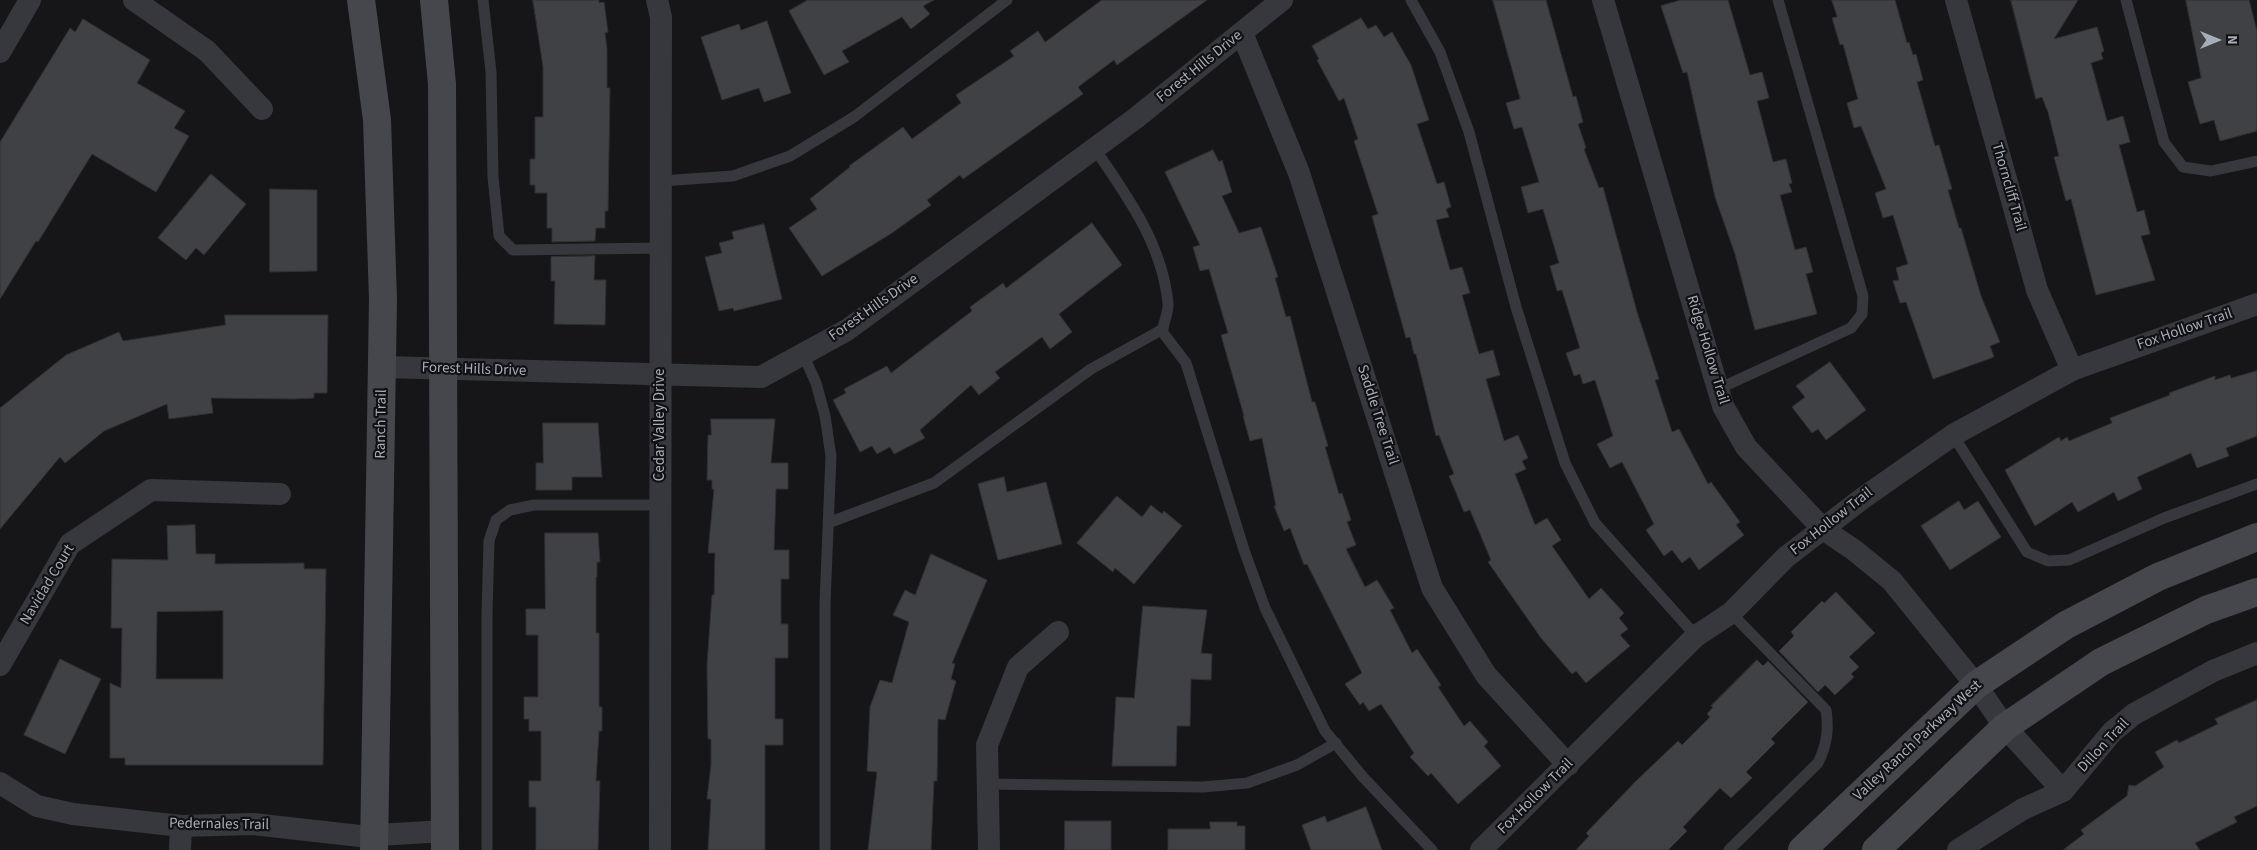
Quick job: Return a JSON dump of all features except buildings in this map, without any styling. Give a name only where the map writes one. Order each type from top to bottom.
[{"type":"main road","name":"Ranch Trail","points":[[361,0],[376,120],[383,367],[374,843]]},
{"type":"main road","points":[[434,0],[442,84],[445,840]]},
{"type":"main road","name":"Valley Ranch Parkway West","points":[[1802,850],[1976,685],[2066,625],[2158,577],[2257,537]]},
{"type":"main road","points":[[1876,850],[2005,727],[2101,662],[2206,610],[2257,592]]},
{"type":"street","points":[[0,52],[30,0]]},
{"type":"street","points":[[134,0],[207,51],[262,109]]},
{"type":"street","name":"Cedar Valley Drive","points":[[657,0],[661,18],[660,850]]},
{"type":"street","name":"Forest Hills Drive","points":[[383,367],[761,377],[847,330],[1136,118],[1282,0]]},
{"type":"street","name":"Ridge Hollow Trail","points":[[1602,0],[1723,406],[1746,447],[1823,530],[1854,550],[1892,582],[1976,685],[2005,727],[2063,791]]},
{"type":"street","name":"Thorncliff Trail","points":[[1956,0],[2037,290],[2072,370]]},
{"type":"street","name":"Saddle Tree Trail","points":[[1242,33],[1299,173],[1432,588],[1486,675],[1568,765]]},
{"type":"street","name":"Fox Hollow Trail","points":[[1481,850],[1696,636],[1731,612],[1786,557],[1863,498],[1952,435],[2072,370],[2257,304]]},
{"type":"street","name":"Navidad Court","points":[[0,665],[70,544],[151,490],[280,494]]},
{"type":"street","points":[[989,850],[987,745],[1018,667],[1058,632]]},
{"type":"street","name":"Dillon Trail","points":[[1958,850],[2023,809],[2063,791],[2112,732],[2134,714],[2213,671],[2257,653]]},
{"type":"street","name":"Pedernales Trail","points":[[0,783],[38,806],[73,814],[181,826],[253,824],[360,836],[374,843],[445,840]]},
{"type":"street","points":[[180,850],[181,826]]},
{"type":"lane","points":[[483,0],[491,72],[493,177],[499,236],[513,250],[661,248]]},
{"type":"lane","points":[[661,181],[733,176],[790,156],[854,117],[1007,0]]},
{"type":"lane","points":[[1411,0],[1440,52],[1469,132],[1516,307],[1565,463],[1595,523],[1696,636]]},
{"type":"lane","points":[[1718,389],[1851,328],[1862,314],[1864,296],[1778,0]]},
{"type":"lane","points":[[2126,0],[2164,142],[2183,167],[2211,171],[2257,161]]},
{"type":"lane","points":[[828,523],[934,483],[1091,369],[1161,330],[1168,304],[1161,273],[1145,225],[1094,148]]},
{"type":"lane","points":[[1161,330],[1186,363],[1244,550],[1265,608],[1325,731],[1363,777],[1432,850]]},
{"type":"lane","points":[[803,354],[816,383],[825,416],[831,456],[825,603],[825,850]]},
{"type":"lane","points":[[1952,435],[2027,552],[2048,561],[2069,560],[2164,518],[2257,484]]},
{"type":"lane","points":[[487,850],[489,541],[496,520],[510,510],[534,505],[660,505]]},
{"type":"lane","points":[[1729,850],[1818,763],[1826,745],[1828,728],[1826,710],[1731,612]]},
{"type":"lane","points":[[987,784],[1203,787],[1247,783],[1297,764],[1336,743]]}]
